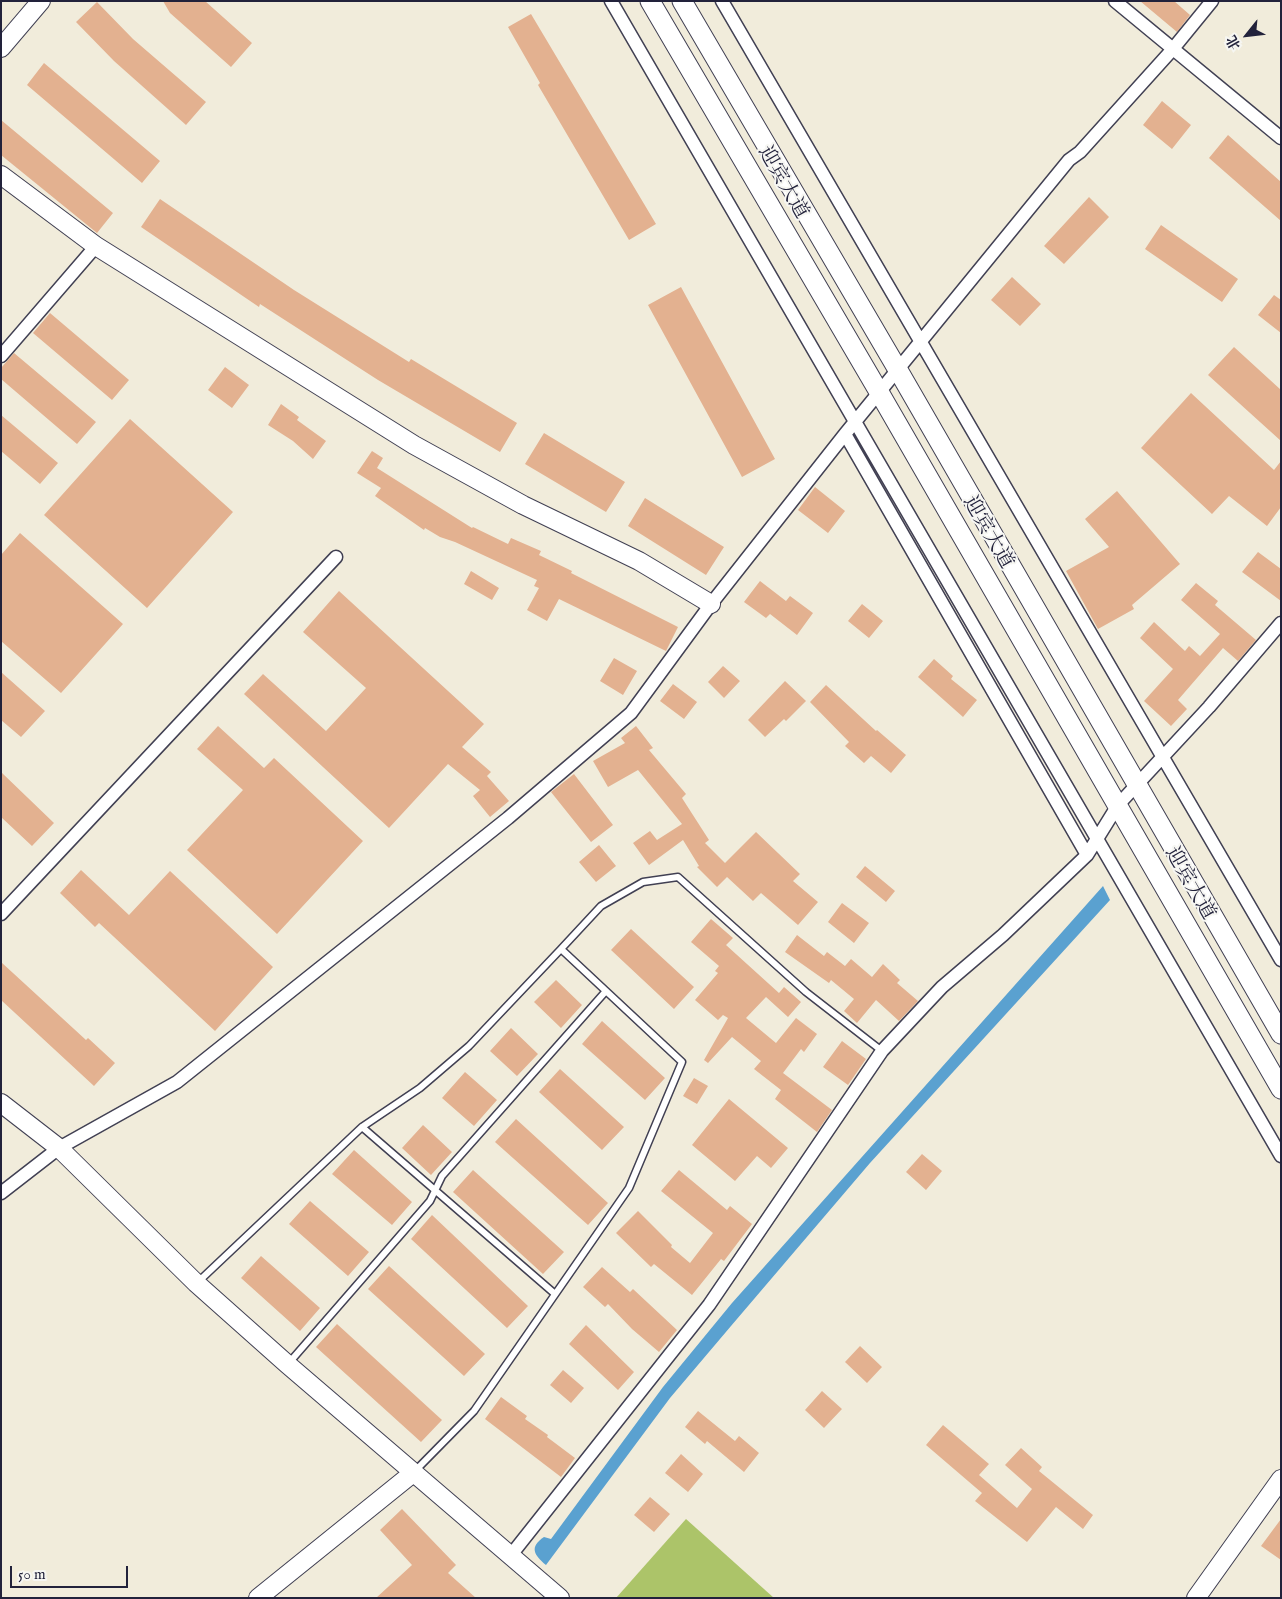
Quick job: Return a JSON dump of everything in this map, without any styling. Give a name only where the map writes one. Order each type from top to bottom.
[{"type":"main road","name":"迎宾大道","points":[[650,1],[879,392],[1281,1089]]},
{"type":"main road","name":"迎宾大道","points":[[682,1],[898,370],[1281,1034]]},
{"type":"street","points":[[1,48],[41,1]]},
{"type":"street","points":[[611,1],[1098,837],[1281,1156]]},
{"type":"street","points":[[722,1],[1281,960]]},
{"type":"street","points":[[1116,1],[1172,50],[1281,138]]},
{"type":"street","points":[[1,1193],[59,1148],[177,1082],[508,818],[631,713],[711,604],[879,392],[1069,160],[1080,152],[1172,50],[1212,1]]},
{"type":"street","points":[[1,175],[96,246],[414,445],[523,505],[639,561],[711,604]]},
{"type":"street","points":[[1,356],[96,246]]},
{"type":"street","points":[[845,434],[1088,855]]},
{"type":"street","points":[[1,914],[336,557]]},
{"type":"street","points":[[511,1555],[709,1305],[882,1051],[942,987],[1003,935],[1088,855],[1118,805],[1138,786],[1209,708],[1281,623]]},
{"type":"street","points":[[1,1103],[59,1148],[196,1283],[413,1473],[560,1598]]},
{"type":"street","points":[[258,1598],[413,1473]]},
{"type":"street","points":[[1196,1598],[1281,1479]]},
{"type":"lane","points":[[196,1283],[362,1127],[420,1088],[468,1046],[601,906],[643,882],[678,877],[806,992],[882,1051]]},
{"type":"lane","points":[[413,1473],[474,1411],[629,1188],[682,1062],[561,949]]},
{"type":"lane","points":[[288,1364],[430,1201],[442,1176],[606,991]]},
{"type":"lane","points":[[362,1127],[436,1189],[555,1294]]},
{"type":"green space","points":[[686,1519],[774,1598],[616,1598]]},
{"type":"water","points":[[1103,886],[1110,900],[870,1163],[731,1326],[670,1398],[546,1565],[536,1554],[536,1544],[544,1537],[551,1539],[663,1387],[732,1303]]},
{"type":"building","points":[[163,1],[205,1],[252,43],[231,67],[170,13]]},
{"type":"building","points":[[1140,1],[1174,1],[1190,15],[1177,32]]},
{"type":"building","points":[[97,2],[133,39],[206,102],[186,125],[114,61],[76,22]]},
{"type":"building","points":[[531,14],[656,224],[629,240],[538,85],[540,83],[508,27]]},
{"type":"building","points":[[44,63],[160,161],[142,183],[27,85]]},
{"type":"building","points":[[1162,101],[1191,125],[1172,149],[1143,125]]},
{"type":"building","points":[[1,120],[113,213],[97,233],[1,155]]},
{"type":"building","points":[[1228,135],[1281,182],[1281,221],[1209,158]]},
{"type":"building","points":[[1089,197],[1109,217],[1064,264],[1044,246]]},
{"type":"building","points":[[160,199],[294,290],[409,362],[411,359],[517,423],[500,452],[378,380],[260,304],[259,307],[141,227]]},
{"type":"building","points":[[1161,225],[1238,279],[1222,302],[1145,249]]},
{"type":"building","points":[[1012,277],[1041,304],[1020,326],[991,300]]},
{"type":"building","points":[[681,287],[775,459],[742,477],[648,305]]},
{"type":"building","points":[[1274,295],[1281,300],[1281,333],[1258,315]]},
{"type":"building","points":[[50,313],[129,380],[112,400],[33,333]]},
{"type":"building","points":[[1234,347],[1281,390],[1281,441],[1208,375]]},
{"type":"building","points":[[14,353],[96,422],[77,444],[1,379],[1,368]]},
{"type":"building","points":[[225,367],[249,385],[232,408],[208,390]]},
{"type":"building","points":[[1191,393],[1274,470],[1281,461],[1281,507],[1267,526],[1229,496],[1212,514],[1141,448]]},
{"type":"building","points":[[281,404],[299,417],[297,420],[326,441],[313,459],[293,441],[268,425]]},
{"type":"building","points":[[1,415],[58,463],[40,484],[1,451]]},
{"type":"building","points":[[130,419],[233,512],[147,608],[44,515]]},
{"type":"building","points":[[544,433],[625,482],[606,512],[525,464]]},
{"type":"building","points":[[372,451],[383,458],[377,468],[472,528],[508,544],[511,538],[541,551],[539,555],[572,571],[571,573],[678,627],[666,651],[559,599],[547,621],[527,610],[539,588],[534,586],[537,580],[455,542],[440,537],[425,528],[424,530],[375,496],[381,488],[357,473]]},
{"type":"building","points":[[815,487],[845,511],[828,533],[798,510]]},
{"type":"building","points":[[1117,491],[1180,564],[1132,605],[1134,609],[1098,629],[1066,571],[1109,547],[1085,519]]},
{"type":"building","points":[[645,498],[724,547],[706,575],[628,526]]},
{"type":"building","points":[[20,533],[123,624],[61,693],[1,641],[1,555]]},
{"type":"building","points":[[1258,552],[1281,569],[1281,601],[1242,572]]},
{"type":"building","points":[[471,571],[499,588],[492,600],[464,584]]},
{"type":"building","points":[[760,581],[786,601],[790,596],[813,613],[797,635],[770,614],[766,618],[744,602]]},
{"type":"building","points":[[1196,583],[1218,601],[1215,605],[1256,640],[1238,661],[1223,648],[1178,700],[1187,709],[1171,726],[1144,701],[1173,669],[1140,638],[1154,622],[1185,651],[1189,646],[1200,656],[1220,634],[1181,600]]},
{"type":"building","points":[[339,591],[484,724],[462,747],[491,772],[487,776],[509,801],[490,817],[473,796],[480,790],[448,764],[389,828],[244,694],[263,674],[326,731],[366,688],[303,632]]},
{"type":"building","points":[[862,604],[883,621],[869,638],[848,621]]},
{"type":"building","points":[[614,658],[637,671],[623,695],[600,681]]},
{"type":"building","points":[[934,659],[953,676],[951,679],[977,700],[963,717],[918,677]]},
{"type":"building","points":[[723,666],[740,681],[724,698],[708,682]]},
{"type":"building","points":[[1,672],[45,711],[21,737],[1,720]]},
{"type":"building","points":[[785,681],[806,701],[786,721],[784,719],[765,737],[748,720]]},
{"type":"building","points":[[673,684],[697,702],[684,719],[660,701]]},
{"type":"building","points":[[826,685],[876,731],[906,755],[891,773],[871,756],[864,763],[845,746],[849,742],[810,702]]},
{"type":"building","points":[[218,726],[264,768],[274,758],[363,841],[277,934],[187,850],[243,790],[197,749]]},
{"type":"building","points":[[636,726],[653,748],[649,750],[686,794],[682,798],[709,840],[705,843],[725,863],[756,832],[800,874],[793,881],[818,902],[798,925],[761,893],[753,901],[727,877],[717,887],[697,867],[699,866],[683,840],[649,865],[633,843],[650,831],[657,840],[682,824],[638,770],[608,787],[593,761],[625,743],[621,738]]},
{"type":"building","points":[[1,772],[54,823],[32,846],[1,817]]},
{"type":"building","points":[[574,774],[613,825],[591,842],[551,792]]},
{"type":"building","points":[[599,845],[616,866],[596,882],[579,862]]},
{"type":"building","points":[[865,866],[895,891],[886,902],[856,877]]},
{"type":"building","points":[[81,870],[129,915],[170,871],[273,967],[215,1031],[99,923],[95,927],[60,893]]},
{"type":"building","points":[[842,903],[869,923],[854,943],[828,922]]},
{"type":"building","points":[[711,919],[733,938],[726,945],[779,993],[784,987],[801,1002],[788,1017],[766,997],[746,1018],[776,1043],[796,1018],[817,1034],[804,1052],[801,1049],[783,1073],[832,1110],[817,1132],[775,1099],[781,1090],[754,1069],[761,1061],[732,1037],[708,1063],[704,1060],[728,1018],[723,1015],[718,1020],[695,1000],[718,973],[715,971],[719,966],[691,942]]},
{"type":"building","points":[[631,929],[694,987],[674,1009],[611,950]]},
{"type":"building","points":[[797,935],[824,956],[827,952],[845,966],[851,959],[872,977],[883,964],[900,980],[897,983],[918,1001],[899,1021],[876,1000],[857,1023],[844,1011],[854,999],[831,980],[829,983],[785,952]]},
{"type":"building","points":[[1,962],[86,1040],[88,1038],[115,1063],[94,1086],[1,1000]]},
{"type":"building","points":[[556,980],[582,1005],[561,1028],[534,1002]]},
{"type":"building","points":[[602,1021],[665,1078],[645,1100],[582,1044]]},
{"type":"building","points":[[511,1028],[538,1054],[517,1076],[490,1051]]},
{"type":"building","points":[[842,1041],[866,1059],[848,1085],[823,1067]]},
{"type":"building","points":[[560,1069],[624,1127],[602,1150],[539,1092]]},
{"type":"building","points":[[465,1072],[497,1100],[474,1126],[442,1098]]},
{"type":"building","points":[[694,1078],[708,1086],[697,1104],[683,1096]]},
{"type":"building","points":[[729,1099],[788,1148],[771,1168],[757,1156],[735,1181],[692,1145]]},
{"type":"building","points":[[516,1119],[608,1203],[588,1225],[495,1142]]},
{"type":"building","points":[[423,1125],[452,1152],[431,1175],[402,1148]]},
{"type":"building","points":[[354,1150],[412,1202],[392,1225],[332,1174]]},
{"type":"building","points":[[922,1154],[942,1171],[926,1190],[906,1172]]},
{"type":"building","points":[[473,1170],[564,1252],[543,1274],[453,1192]]},
{"type":"building","points":[[679,1170],[727,1210],[730,1206],[752,1224],[724,1261],[721,1259],[692,1295],[654,1264],[651,1267],[616,1233],[638,1211],[672,1245],[671,1247],[690,1263],[713,1233],[661,1191]]},
{"type":"building","points":[[310,1201],[369,1252],[348,1276],[289,1224]]},
{"type":"building","points":[[432,1215],[528,1306],[507,1328],[411,1239]]},
{"type":"building","points":[[261,1256],[320,1308],[300,1331],[241,1278]]},
{"type":"building","points":[[389,1266],[485,1354],[464,1376],[368,1289]]},
{"type":"building","points":[[602,1267],[630,1292],[633,1289],[677,1330],[659,1352],[632,1329],[608,1304],[605,1307],[583,1287]]},
{"type":"building","points":[[337,1324],[442,1420],[421,1442],[316,1347]]},
{"type":"building","points":[[586,1325],[634,1372],[618,1390],[569,1344]]},
{"type":"building","points":[[860,1346],[882,1367],[867,1383],[845,1362]]},
{"type":"building","points":[[563,1370],[584,1388],[571,1403],[550,1385]]},
{"type":"building","points":[[822,1391],[842,1409],[824,1428],[805,1410]]},
{"type":"building","points":[[501,1397],[527,1416],[525,1419],[548,1435],[547,1437],[575,1458],[561,1477],[485,1419]]},
{"type":"building","points":[[698,1411],[735,1441],[739,1436],[759,1453],[744,1472],[707,1441],[705,1444],[685,1427]]},
{"type":"building","points":[[943,1425],[989,1464],[979,1475],[1017,1508],[1032,1489],[1005,1465],[1021,1448],[1042,1467],[1039,1471],[1093,1515],[1083,1529],[1056,1507],[1027,1542],[975,1501],[982,1493],[926,1445]]},
{"type":"building","points":[[681,1454],[703,1474],[688,1492],[665,1473]]},
{"type":"building","points":[[650,1497],[670,1514],[654,1532],[634,1515]]},
{"type":"building","points":[[402,1509],[456,1565],[448,1573],[476,1598],[376,1598],[412,1565],[380,1530]]},
{"type":"building","points":[[1281,1519],[1281,1560],[1261,1546]]}]
